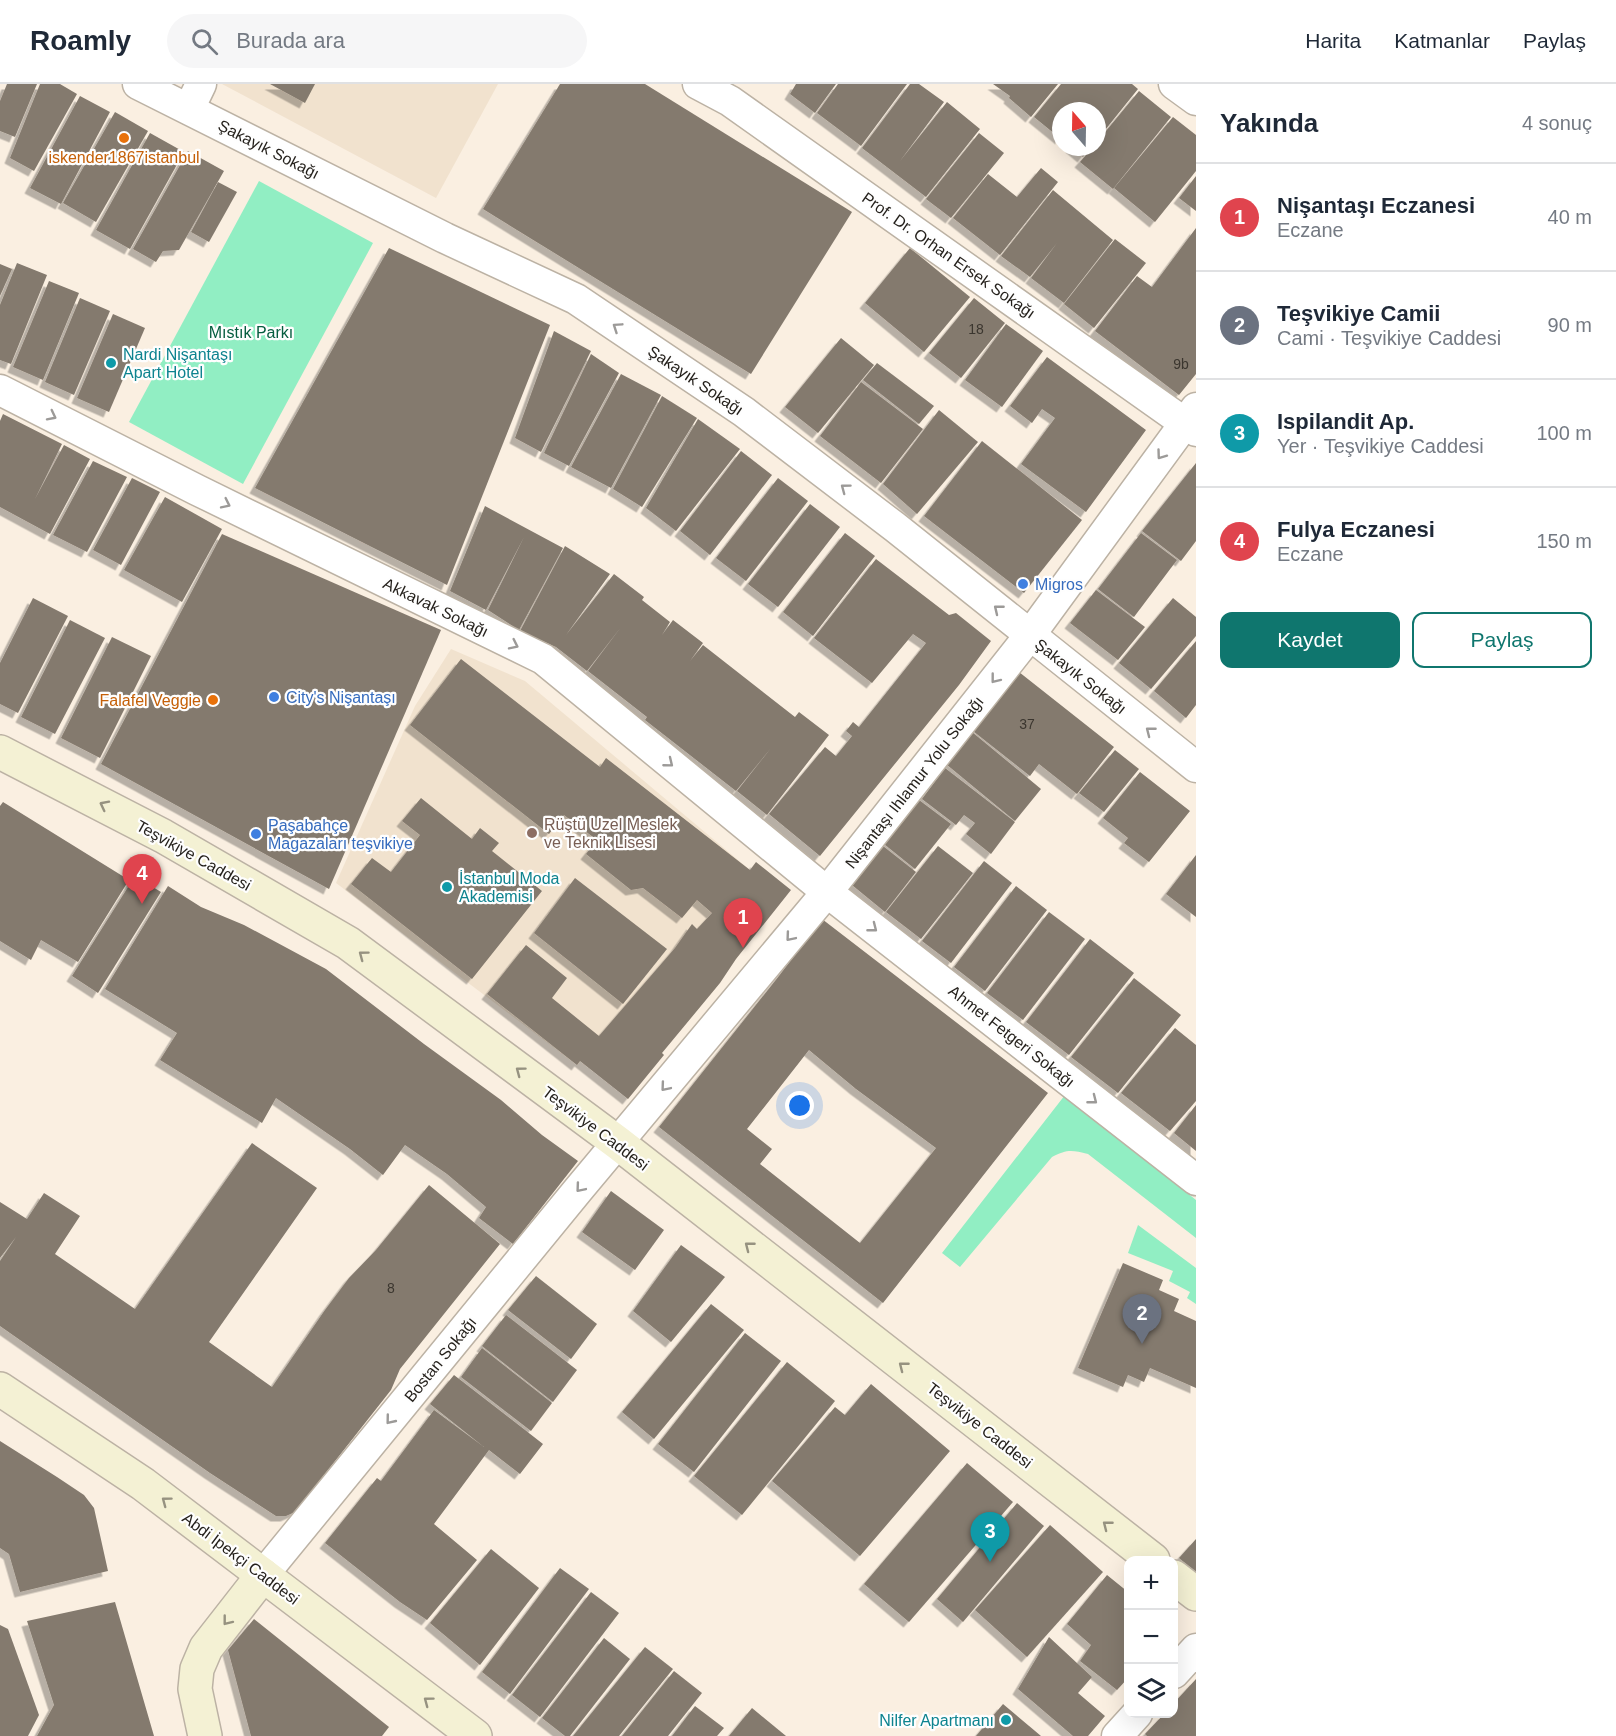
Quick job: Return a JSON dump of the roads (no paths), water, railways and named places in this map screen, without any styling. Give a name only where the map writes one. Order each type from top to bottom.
[{"type":"main road","name":"Teşvikiye Caddesi","points":[[0,752],[163,836],[348,943],[618,1143],[1148,1556]]},
{"type":"main road","name":"Abdi İpekçi Caddesi","points":[[0,1389],[143,1484],[475,1736]]},
{"type":"main road","points":[[205,1736],[195,1689],[197,1669],[206,1648],[263,1575]]},
{"type":"main road","points":[[1178,1581],[1196,1594]]},
{"type":"street","name":"Şakayık Sokağı","points":[[138,84],[195,96],[445,238],[576,299],[744,412],[895,527],[1196,767]]},
{"type":"street","name":"Prof. Dr. Orhan Ersek Sokağı","points":[[698,84],[730,100],[1192,420]]},
{"type":"street","points":[[1174,84],[1196,100]]},
{"type":"street","name":"Akkavak Sokağı","points":[[0,390],[207,495],[543,659],[827,892]]},
{"type":"street","name":"Nişantaşı Ihlamur Yolu Sokağı","points":[[618,1143],[827,892],[1030,635],[1192,420]]},
{"type":"street","name":"Ahmet Fetgeri Sokağı","points":[[827,892],[1196,1180]]},
{"type":"street","name":"Bostan Sokağı","points":[[263,1575],[618,1143]]},
{"type":"street","points":[[1178,1668],[1196,1649]]},
{"type":"street","points":[[1117,1736],[1133,1718]]},
{"type":"place","name":"iskender1867istanbul","points":[[124,138]]},
{"type":"place","name":"Nardi Nişantaşı Apart Hotel","points":[[111,363]]},
{"type":"place","name":"Migros","points":[[1023,584]]},
{"type":"place","name":"City's Nişantaşı","points":[[274,697]]},
{"type":"place","name":"Falafel Veggie","points":[[213,700]]},
{"type":"place","name":"Rüştü Uzel Meslek ve Teknik Lisesi","points":[[532,833]]},
{"type":"place","name":"Paşabahçe Magazaları teşvikiye","points":[[256,834]]},
{"type":"place","name":"İstanbul Moda Akademisi","points":[[447,887]]},
{"type":"place","name":"Fulya Eczanesi","points":[[142,904]]},
{"type":"place","name":"Nişantaşı Eczanesi","points":[[743,948]]},
{"type":"place","name":"Teşvikiye Camii","points":[[1142,1344]]},
{"type":"place","name":"Ispilandit Ap.","points":[[990,1562]]},
{"type":"place","name":"Nilfer Apartmanı","points":[[1006,1720]]},
{"type":"park label","name":"Mıstık Parkı","points":[[251,332]]}]
